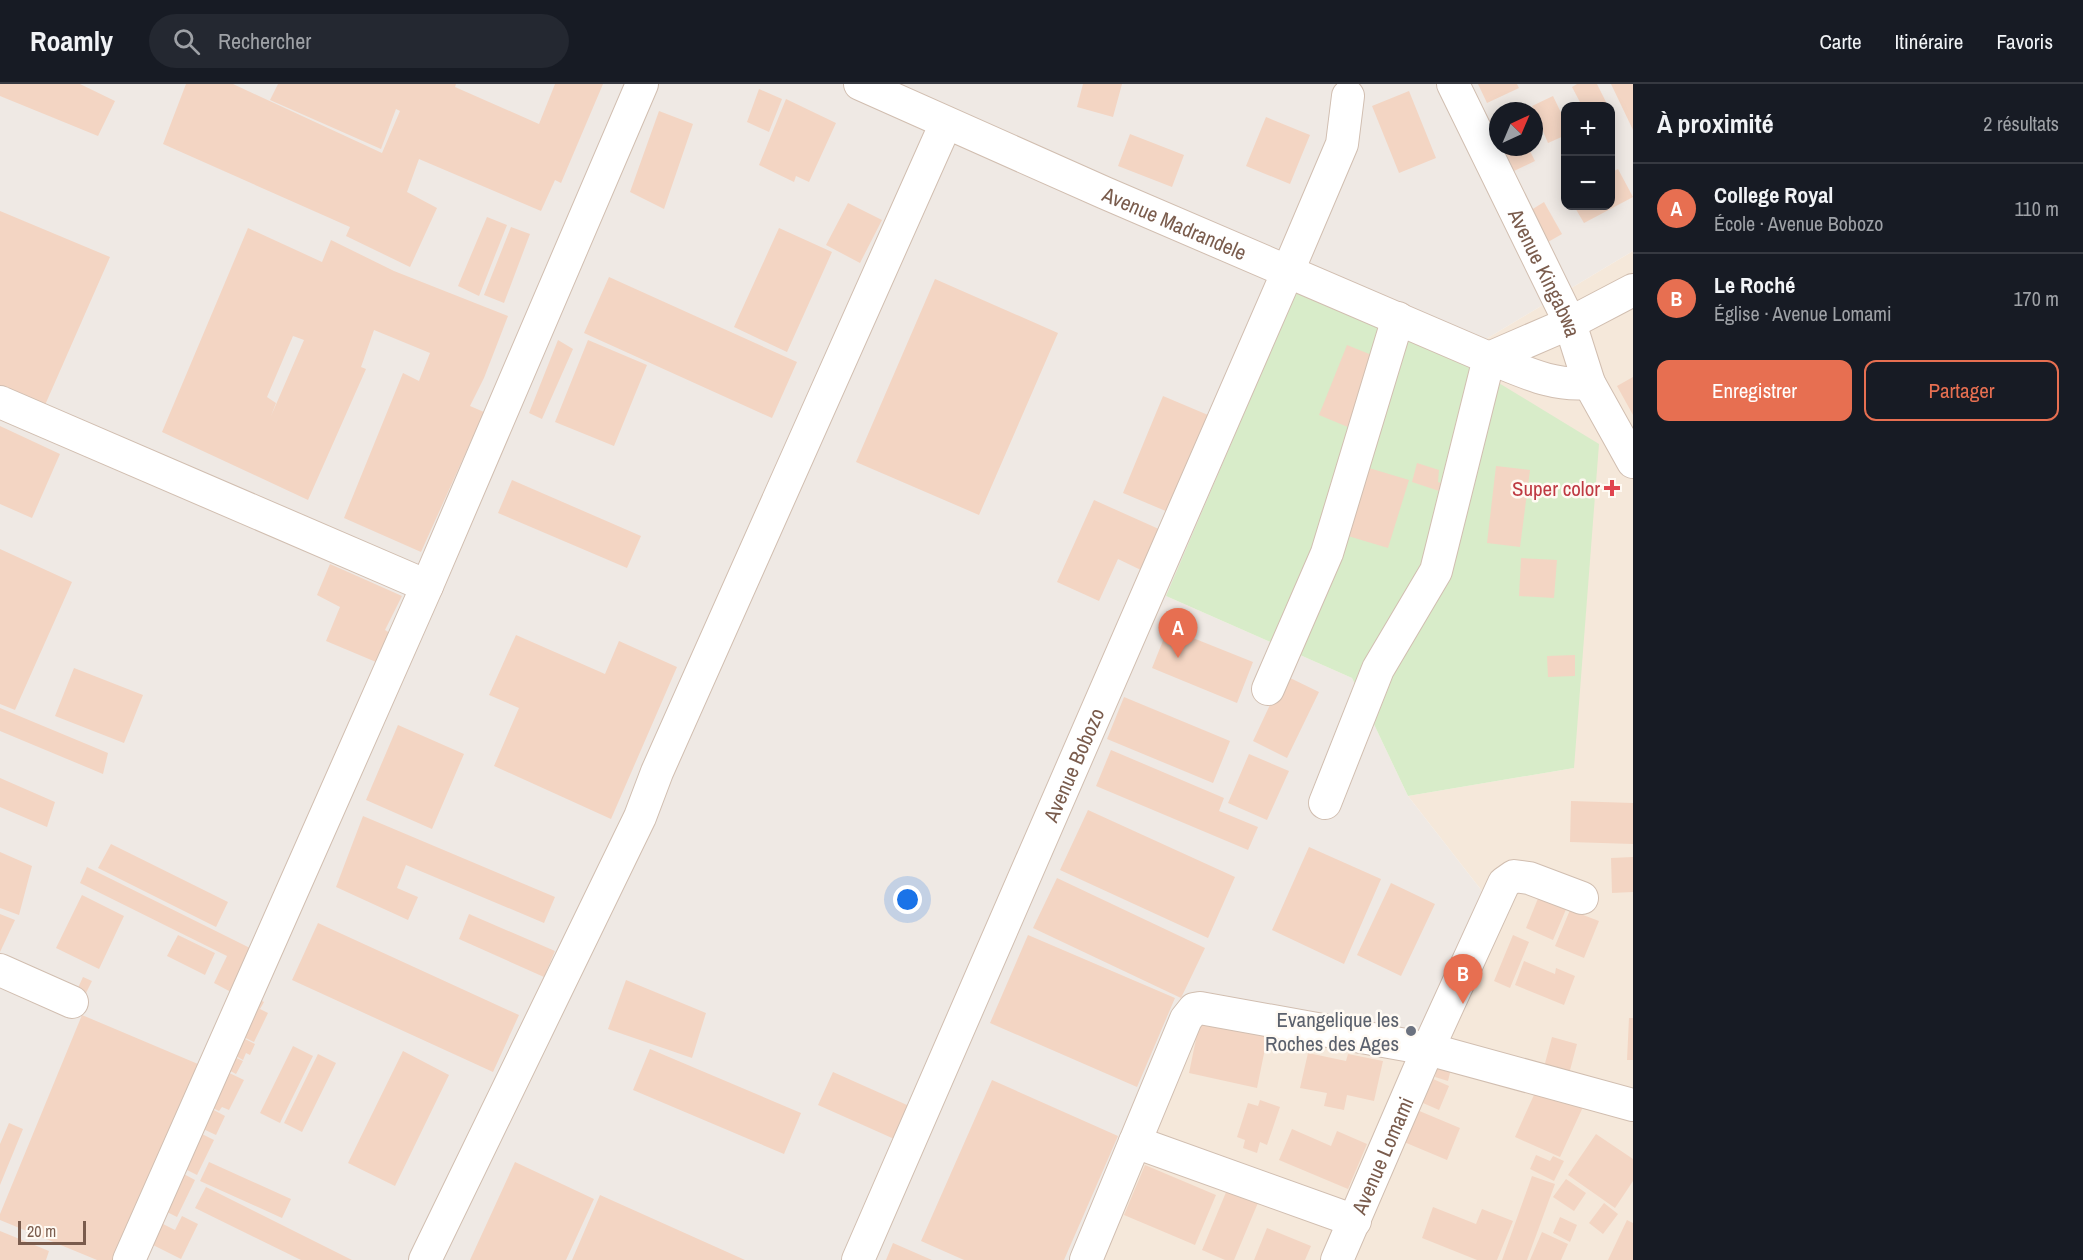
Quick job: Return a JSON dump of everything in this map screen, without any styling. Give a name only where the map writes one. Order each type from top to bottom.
[{"type":"street","points":[[129,1260],[427,586],[642,84]]},
{"type":"street","name":"Avenue Madrandele","points":[[860,84],[1490,358],[1547,380],[1570,385],[1588,383]]},
{"type":"street","name":"Avenue Kingabwa","points":[[1453,84],[1570,323],[1588,383],[1633,462]]},
{"type":"street","name":"Avenue Bobozo","points":[[858,1260],[1288,271],[1341,144],[1348,96]]},
{"type":"street","points":[[425,1260],[640,816],[657,772],[946,123]]},
{"type":"street","points":[[1325,803],[1378,669],[1436,571],[1490,358],[1570,323],[1633,290]]},
{"type":"street","points":[[1268,689],[1327,553],[1398,318]]},
{"type":"street","points":[[0,402],[427,586]]},
{"type":"street","name":"Avenue Lomami","points":[[1337,1260],[1428,1049],[1504,883],[1514,876],[1529,878],[1582,898]]},
{"type":"street","points":[[0,970],[72,1002]]},
{"type":"street","points":[[1086,1260],[1186,1019],[1194,1009],[1200,1008],[1428,1049],[1633,1106]]},
{"type":"street","points":[[1136,1142],[1355,1221]]},
{"type":"shaded area","points":[[0,84],[1633,84],[1633,251],[1456,357],[1166,596],[1352,678],[1408,796],[1482,891],[1428,1049],[1199,994],[1080,1260],[0,1260]]},
{"type":"shaded area","points":[[1633,251],[1633,1260],[1080,1260],[1199,994],[1482,891],[1408,796],[1574,768],[1456,357]]},
{"type":"green space","points":[[1298,287],[1456,357],[1599,444],[1574,768],[1408,796],[1352,678],[1166,596]]},
{"type":"building","points":[[0,84],[80,84],[115,101],[98,136],[0,96]]},
{"type":"building","points":[[186,84],[233,84],[382,153],[400,111],[396,109],[381,149],[270,100],[278,84],[456,84],[455,87],[539,124],[555,84],[603,84],[561,183],[555,180],[541,211],[419,159],[407,192],[437,208],[410,267],[346,236],[350,227],[163,144]]},
{"type":"building","points":[[1083,84],[1122,84],[1113,117],[1077,107]]},
{"type":"building","points":[[1478,84],[1517,84],[1519,88],[1487,103]]},
{"type":"building","points":[[1577,84],[1597,84],[1606,102],[1580,102],[1572,87]]},
{"type":"building","points":[[1611,84],[1633,84],[1633,130]]},
{"type":"building","points":[[759,89],[782,99],[769,132],[747,122]]},
{"type":"building","points":[[1409,91],[1436,158],[1399,173],[1372,106]]},
{"type":"building","points":[[1553,96],[1561,113],[1561,137],[1548,143],[1543,131],[1543,102],[1540,102]]},
{"type":"building","points":[[786,99],[836,123],[809,182],[796,176],[794,182],[759,165]]},
{"type":"building","points":[[659,111],[693,124],[664,209],[630,192]]},
{"type":"building","points":[[1266,117],[1310,135],[1290,184],[1246,166]]},
{"type":"building","points":[[1130,134],[1184,155],[1172,187],[1118,166]]},
{"type":"building","points":[[1507,156],[1532,156],[1535,161],[1514,171]]},
{"type":"building","points":[[1618,169],[1633,197],[1615,207],[1615,170]]},
{"type":"building","points":[[1544,202],[1562,234],[1541,246],[1523,215]]},
{"type":"building","points":[[848,203],[882,220],[860,263],[826,245]]},
{"type":"building","points":[[1576,210],[1608,210],[1584,223]]},
{"type":"building","points":[[0,211],[110,257],[45,405],[0,385]]},
{"type":"building","points":[[487,217],[507,225],[479,296],[458,286]]},
{"type":"building","points":[[511,227],[530,234],[504,303],[484,295]]},
{"type":"building","points":[[248,228],[322,262],[331,240],[394,271],[508,316],[484,378],[470,406],[484,412],[421,552],[344,518],[403,373],[419,381],[430,353],[374,330],[361,367],[366,369],[308,500],[162,432]],"holes":[[[293,336],[304,340],[271,416],[276,403],[267,397]]]},
{"type":"building","points":[[779,228],[832,252],[787,352],[734,327]]},
{"type":"building","points":[[609,277],[797,362],[772,418],[584,333]]},
{"type":"building","points":[[935,279],[1058,333],[979,515],[856,462]]},
{"type":"building","points":[[558,340],[573,349],[542,419],[529,413]]},
{"type":"building","points":[[588,340],[647,365],[614,446],[555,422]]},
{"type":"building","points":[[1347,345],[1384,360],[1355,430],[1319,415]]},
{"type":"building","points":[[1633,377],[1633,415],[1617,386]]},
{"type":"building","points":[[1163,396],[1208,415],[1168,512],[1123,493]]},
{"type":"building","points":[[0,426],[60,454],[32,518],[0,504]]},
{"type":"building","points":[[1417,463],[1439,470],[1438,482],[1444,484],[1442,492],[1412,482]]},
{"type":"building","points":[[1496,466],[1530,470],[1520,547],[1487,543]]},
{"type":"building","points":[[1369,468],[1409,480],[1388,548],[1348,536]]},
{"type":"building","points":[[512,480],[641,536],[627,568],[498,513]]},
{"type":"building","points":[[1094,500],[1161,530],[1143,571],[1118,559],[1099,601],[1057,582]]},
{"type":"building","points":[[0,549],[72,582],[15,710],[0,704]]},
{"type":"building","points":[[1521,558],[1557,560],[1554,598],[1519,596]]},
{"type":"building","points":[[330,564],[402,596],[385,630],[390,633],[376,662],[326,641],[340,607],[317,595]]},
{"type":"building","points":[[1168,628],[1253,662],[1237,703],[1152,668]]},
{"type":"building","points":[[516,635],[605,674],[619,641],[677,667],[611,819],[494,766],[519,708],[489,695]]},
{"type":"building","points":[[1575,655],[1575,676],[1548,677],[1547,656]]},
{"type":"building","points":[[74,668],[143,695],[124,743],[55,716]]},
{"type":"building","points":[[1284,675],[1319,692],[1287,758],[1253,741]]},
{"type":"building","points":[[1124,697],[1230,741],[1213,783],[1107,739]]},
{"type":"building","points":[[0,708],[108,753],[103,774],[0,731]]},
{"type":"building","points":[[398,725],[464,754],[432,829],[366,800]]},
{"type":"building","points":[[1111,750],[1224,798],[1219,811],[1258,827],[1248,850],[1096,786]]},
{"type":"building","points":[[1249,754],[1289,771],[1267,820],[1228,803]]},
{"type":"building","points":[[0,778],[55,802],[47,827],[0,807]]},
{"type":"building","points":[[1571,801],[1633,803],[1633,844],[1570,842]]},
{"type":"building","points":[[1088,810],[1235,877],[1208,938],[1060,870]]},
{"type":"building","points":[[363,816],[555,897],[544,923],[406,865],[397,888],[418,897],[408,920],[336,887]]},
{"type":"building","points":[[111,844],[228,902],[216,927],[98,868]]},
{"type":"building","points":[[1309,847],[1381,879],[1344,964],[1272,930]]},
{"type":"building","points":[[0,852],[32,866],[19,915],[0,908]]},
{"type":"building","points":[[1633,857],[1633,892],[1612,893],[1611,858]]},
{"type":"building","points":[[87,867],[252,949],[231,992],[214,983],[227,956],[80,883]]},
{"type":"building","points":[[1057,878],[1205,948],[1181,998],[1033,928]]},
{"type":"building","points":[[1391,883],[1435,904],[1401,976],[1357,955]]},
{"type":"building","points":[[82,895],[124,916],[99,969],[56,948]]},
{"type":"building","points":[[1539,896],[1567,907],[1553,940],[1526,928]]},
{"type":"building","points":[[1570,910],[1599,921],[1584,958],[1555,946]]},
{"type":"building","points":[[0,914],[15,920],[0,952]]},
{"type":"building","points":[[469,914],[555,951],[544,977],[459,939]]},
{"type":"building","points":[[318,923],[519,1015],[493,1072],[292,980]]},
{"type":"building","points":[[178,935],[215,953],[205,975],[167,956]]},
{"type":"building","points":[[1028,935],[1175,998],[1137,1087],[990,1023]]},
{"type":"building","points":[[1513,935],[1529,942],[1510,988],[1494,981]]},
{"type":"building","points":[[1524,961],[1555,974],[1556,968],[1575,976],[1564,1005],[1515,985]]},
{"type":"building","points":[[83,977],[92,981],[84,997],[76,992]]},
{"type":"building","points":[[626,980],[706,1013],[692,1058],[608,1029]]},
{"type":"building","points":[[251,995],[264,1002],[260,1009],[268,1013],[254,1042],[233,1032]]},
{"type":"building","points":[[82,1015],[198,1064],[117,1260],[97,1260],[0,1220],[0,1214]]},
{"type":"building","points":[[1629,1018],[1633,1018],[1633,1060],[1627,1060]]},
{"type":"building","points":[[1200,1020],[1268,1034],[1257,1088],[1189,1073]]},
{"type":"building","points":[[241,1037],[255,1044],[250,1055],[246,1053],[243,1060],[227,1051]]},
{"type":"building","points":[[1552,1037],[1577,1044],[1569,1074],[1544,1067]]},
{"type":"building","points":[[293,1046],[313,1056],[280,1123],[260,1113]]},
{"type":"building","points":[[650,1049],[801,1113],[784,1154],[633,1090]]},
{"type":"building","points":[[403,1051],[449,1075],[395,1186],[348,1163]]},
{"type":"building","points":[[1308,1053],[1346,1061],[1348,1054],[1383,1061],[1374,1101],[1347,1095],[1344,1110],[1324,1106],[1327,1093],[1300,1088]]},
{"type":"building","points":[[228,1054],[243,1061],[236,1074],[221,1066]]},
{"type":"building","points":[[318,1054],[336,1063],[302,1132],[284,1123]]},
{"type":"building","points":[[1439,1061],[1452,1065],[1448,1081],[1435,1077]]},
{"type":"building","points":[[221,1069],[244,1080],[229,1110],[222,1107],[219,1111],[204,1104]]},
{"type":"building","points":[[833,1072],[916,1109],[901,1142],[818,1105]]},
{"type":"building","points":[[1433,1079],[1449,1086],[1439,1110],[1423,1103]]},
{"type":"building","points":[[992,1080],[1118,1136],[1064,1260],[964,1260],[921,1241]]},
{"type":"building","points":[[1538,1086],[1583,1107],[1560,1157],[1515,1137]]},
{"type":"building","points":[[1260,1100],[1280,1107],[1267,1145],[1260,1142],[1257,1153],[1243,1148],[1245,1140],[1237,1137],[1248,1103],[1258,1106]]},
{"type":"building","points":[[208,1107],[225,1116],[216,1135],[199,1127]]},
{"type":"building","points":[[1417,1110],[1460,1128],[1447,1160],[1404,1142]]},
{"type":"building","points":[[9,1123],[23,1129],[0,1185],[0,1144]]},
{"type":"building","points":[[1292,1129],[1331,1146],[1337,1131],[1367,1144],[1348,1189],[1279,1160]]},
{"type":"building","points":[[196,1131],[214,1140],[197,1175],[183,1168]]},
{"type":"building","points":[[1596,1134],[1633,1159],[1633,1181],[1615,1208],[1568,1175]]},
{"type":"building","points":[[1536,1155],[1550,1161],[1553,1156],[1564,1161],[1554,1181],[1530,1169]]},
{"type":"building","points":[[209,1162],[291,1199],[282,1218],[200,1181]]},
{"type":"building","points":[[515,1162],[594,1199],[566,1260],[470,1260]]},
{"type":"building","points":[[1145,1165],[1216,1195],[1195,1245],[1124,1215]]},
{"type":"building","points":[[180,1172],[195,1180],[177,1217],[161,1209]]},
{"type":"building","points":[[1532,1176],[1555,1184],[1527,1260],[1502,1260]]},
{"type":"building","points":[[1566,1179],[1586,1193],[1574,1211],[1553,1197]]},
{"type":"building","points":[[1229,1185],[1260,1198],[1234,1260],[1225,1260],[1202,1250]]},
{"type":"building","points":[[206,1187],[352,1260],[301,1260],[195,1208]]},
{"type":"building","points":[[600,1195],[745,1260],[572,1260]]},
{"type":"building","points":[[1604,1203],[1618,1214],[1603,1234],[1589,1223]]},
{"type":"building","points":[[1433,1207],[1476,1224],[1482,1209],[1513,1221],[1497,1260],[1477,1260],[1422,1238]]},
{"type":"building","points":[[182,1216],[198,1224],[181,1259],[149,1243],[159,1222],[175,1230]]},
{"type":"building","points":[[1560,1217],[1577,1225],[1570,1242],[1553,1233]]},
{"type":"building","points":[[1627,1220],[1633,1223],[1633,1260],[1608,1260]]},
{"type":"building","points":[[1267,1228],[1311,1246],[1305,1260],[1254,1260]]},
{"type":"building","points":[[0,1231],[49,1251],[46,1260],[0,1260]]},
{"type":"building","points":[[1542,1232],[1568,1244],[1561,1260],[1530,1260]]},
{"type":"building","points":[[893,1243],[932,1260],[886,1260]]},
{"type":"place","name":"Super color","points":[[1612,488]]},
{"type":"place","name":"College Royal","points":[[1178,658]]},
{"type":"place","name":"Le Roché","points":[[1463,1004]]},
{"type":"place","name":"Evangelique les Roches des Ages","points":[[1411,1031]]}]
